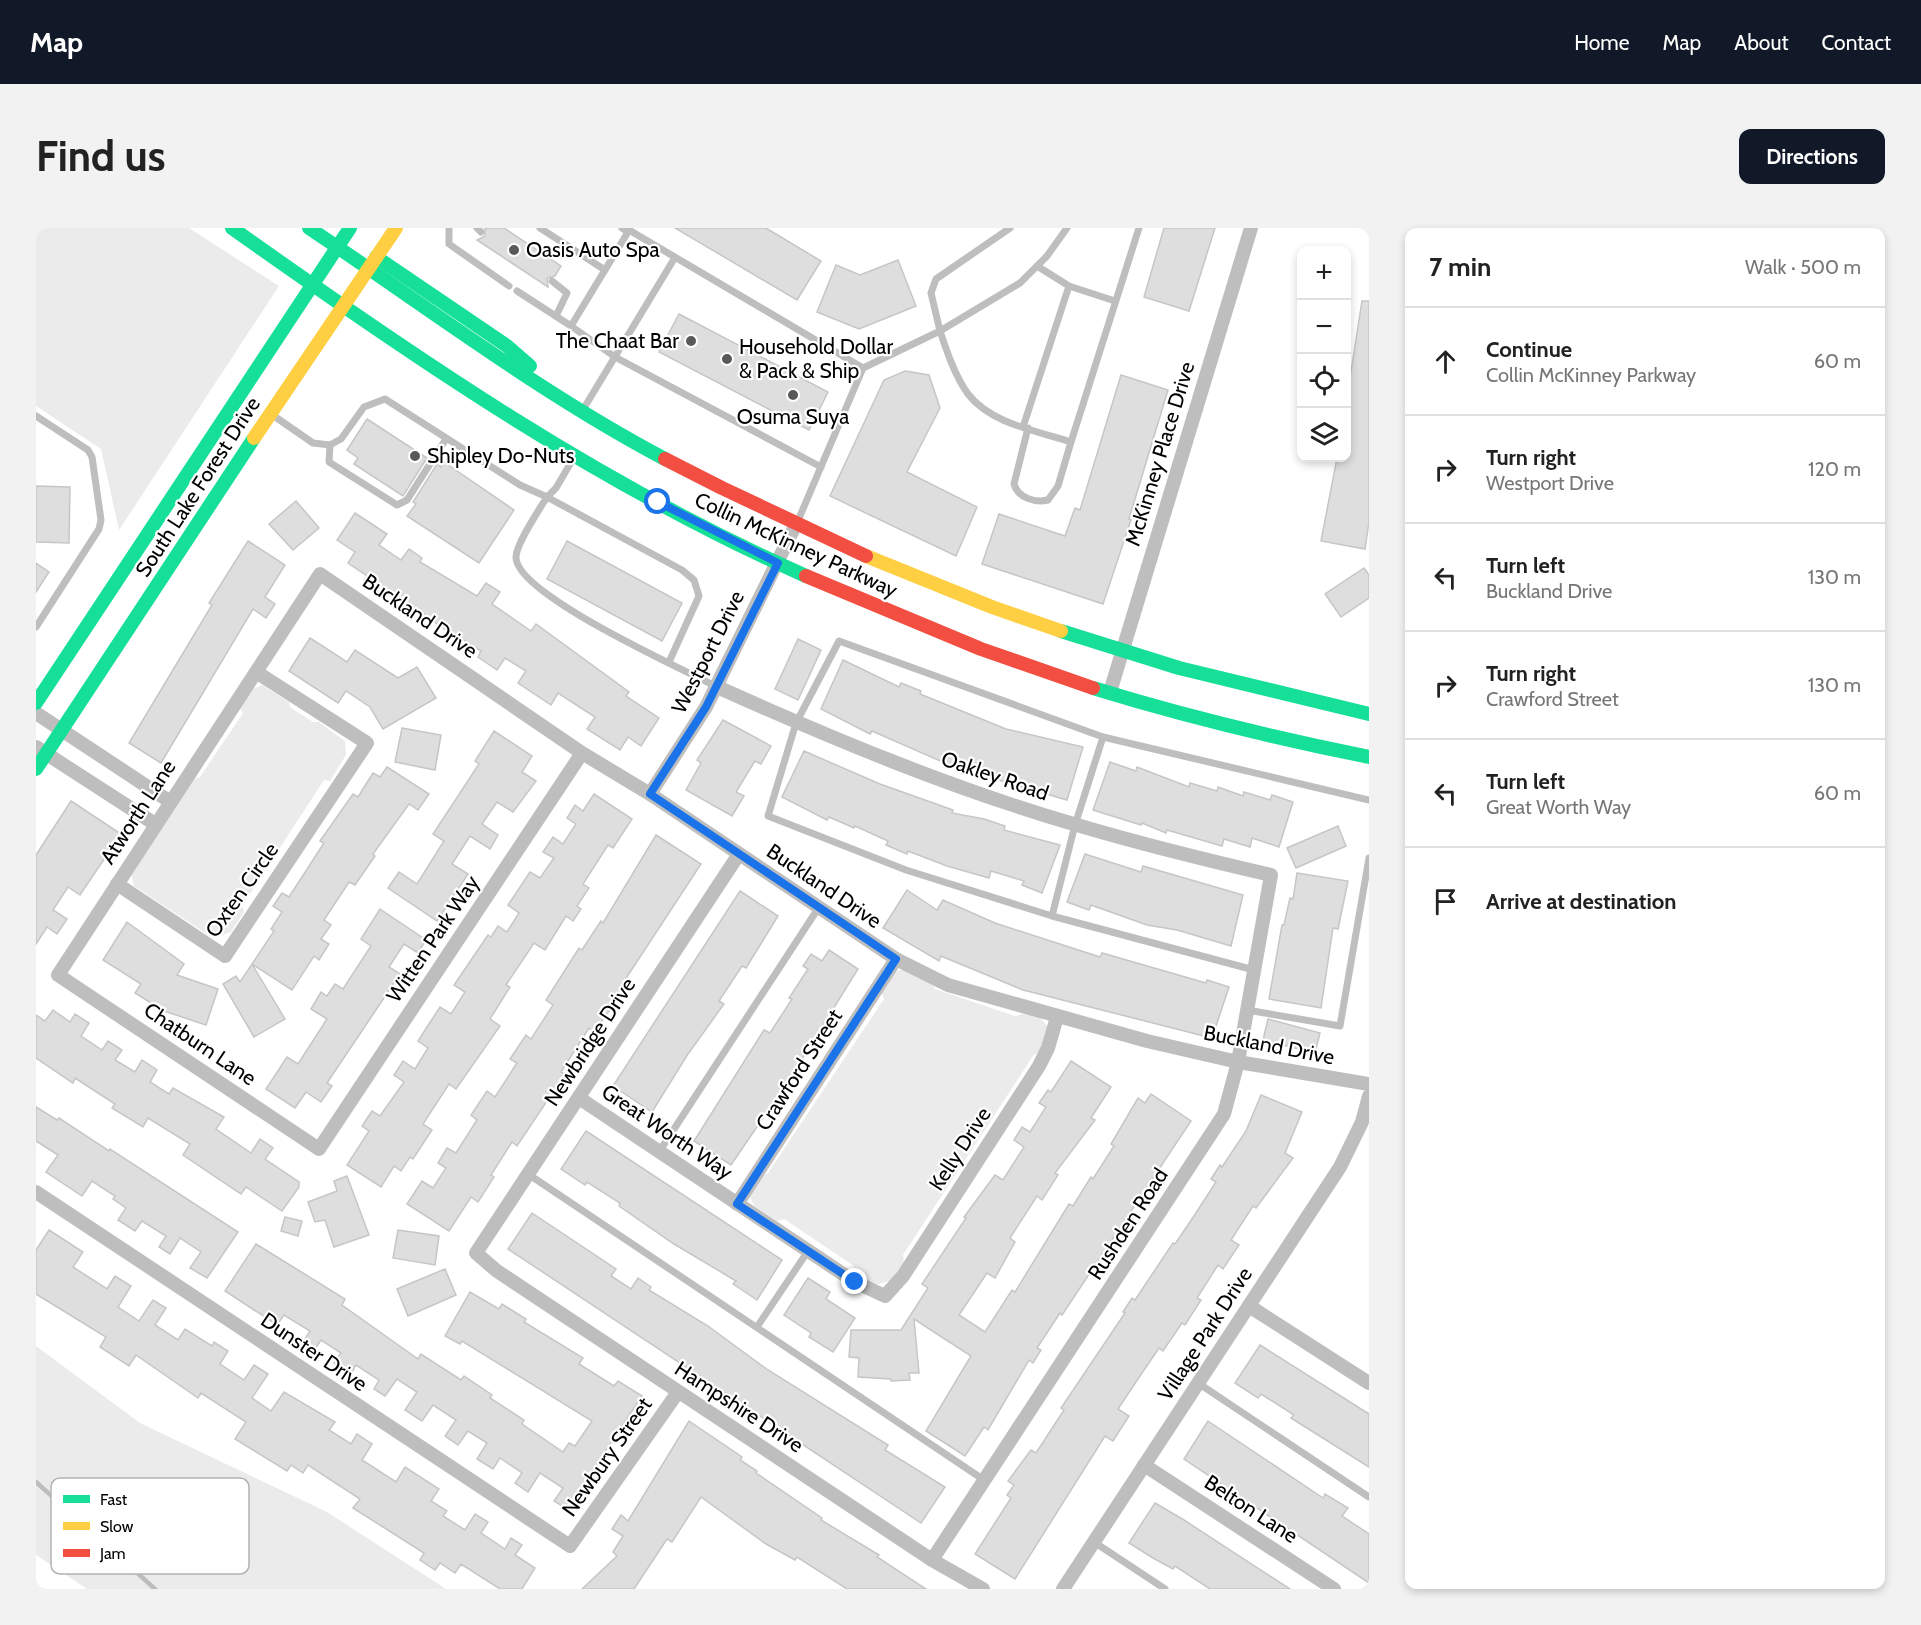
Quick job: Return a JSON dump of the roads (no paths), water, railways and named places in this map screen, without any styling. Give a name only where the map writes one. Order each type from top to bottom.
[{"type":"street","name":"Collin McKinney Parkway","points":[[232,228],[343,306],[574,456],[612,479],[778,563],[889,614],[1110,692],[1200,719],[1311,747],[1369,756]]},
{"type":"street","name":"Collin McKinney Parkway","points":[[309,228],[338,248],[372,263],[483,348],[633,442],[796,524],[901,571],[1022,617],[1211,677],[1369,714]]},
{"type":"street","name":"South Lake Forest Drive","points":[[36,703],[350,228]]},
{"type":"street","name":"South Lake Forest Drive","points":[[36,769],[41,750],[62,730],[396,228]]},
{"type":"street","name":"McKinney Place Drive","points":[[1110,692],[1251,228]]},
{"type":"street","name":"Westport Drive","points":[[650,794],[706,707],[796,524]]},
{"type":"street","name":"Atworth Lane","points":[[58,975],[169,801],[321,574]]},
{"type":"street","name":"Buckland Drive","points":[[321,574],[582,753],[650,794],[896,959],[948,985],[1057,1017],[1238,1062],[1369,1084]]},
{"type":"street","name":"Oxten Circle","points":[[117,884],[225,956],[367,743],[256,672]]},
{"type":"street","name":"Oakley Road","points":[[715,686],[796,723],[920,772],[1076,825],[1271,875]]},
{"type":"street","points":[[36,713],[169,801]]},
{"type":"street","points":[[41,750],[154,824]]},
{"type":"street","name":"Witten Park Way","points":[[319,1149],[582,753]]},
{"type":"street","name":"Newbridge Drive","points":[[476,1253],[739,854]]},
{"type":"street","name":"Rushden Road","points":[[932,1560],[986,1481],[1224,1114],[1238,1062],[1271,875]]},
{"type":"street","name":"Crawford Street","points":[[737,1204],[896,959]]},
{"type":"street","name":"Chatburn Lane","points":[[58,975],[319,1149]]},
{"type":"street","name":"Kelly Drive","points":[[885,1296],[903,1276],[1039,1066],[1048,1048],[1057,1017]]},
{"type":"street","name":"Village Park Drive","points":[[1063,1589],[1341,1167],[1362,1122],[1369,1096]]},
{"type":"street","name":"Great Worth Way","points":[[579,1098],[855,1282],[885,1296]]},
{"type":"street","name":"Dunster Drive","points":[[36,1192],[570,1546]]},
{"type":"street","name":"Hampshire Drive","points":[[476,1253],[497,1271],[678,1392],[932,1560],[983,1589]]},
{"type":"street","points":[[1249,1306],[1369,1383]]},
{"type":"street","name":"Newbury Street","points":[[570,1546],[678,1392]]},
{"type":"street","name":"Belton Lane","points":[[1144,1465],[1334,1589]]},
{"type":"lane","points":[[449,228],[449,244],[509,286]]},
{"type":"lane","points":[[540,228],[605,270]]},
{"type":"lane","points":[[1010,228],[936,279],[931,293],[940,331],[949,357],[969,395],[990,412],[1025,428],[1071,442]]},
{"type":"lane","points":[[796,524],[863,368],[940,331],[1020,283],[1037,266],[1067,228]]},
{"type":"lane","points":[[1069,286],[1025,428],[1014,484],[1020,494],[1036,501],[1048,500],[1055,492],[1138,228]]},
{"type":"lane","points":[[571,326],[627,229],[674,259],[863,368]]},
{"type":"lane","points":[[583,410],[674,259]]},
{"type":"lane","points":[[1037,266],[1069,286],[1115,301]]},
{"type":"lane","points":[[552,281],[567,293],[556,316]]},
{"type":"lane","points":[[517,291],[615,357],[821,467]]},
{"type":"lane","points":[[271,414],[313,443],[330,445],[342,439],[364,407],[385,399],[520,485],[547,497],[682,570],[694,580],[699,596],[669,662]]},
{"type":"lane","points":[[36,416],[88,450],[92,457],[101,520],[99,529],[36,627]]},
{"type":"lane","points":[[330,445],[329,462],[397,505],[407,500],[446,439]]},
{"type":"lane","points":[[574,456],[556,488],[547,497],[515,556],[518,569],[529,582],[580,617],[715,686]]},
{"type":"lane","points":[[1254,970],[1052,916],[906,870],[768,816],[796,723],[839,642],[1103,737],[1369,800]]},
{"type":"lane","points":[[1052,916],[1076,825],[1103,737]]},
{"type":"lane","points":[[1247,1010],[1340,1026],[1369,858]]},
{"type":"lane","points":[[659,1152],[819,907]]},
{"type":"lane","points":[[528,1174],[986,1481]]},
{"type":"lane","points":[[757,1327],[808,1251]]},
{"type":"lane","points":[[1198,1383],[1369,1497]]},
{"type":"lane","points":[[1094,1542],[1165,1589]]},
{"type":"waterway","points":[[36,1482],[51,1495]]},
{"type":"waterway","points":[[138,1574],[155,1589]]},
{"type":"place","name":"Oasis Auto Spa","points":[[514,250]]},
{"type":"place","name":"The Chaat Bar","points":[[691,341]]},
{"type":"place","name":"Household Dollar & Pack & Ship","points":[[727,359]]},
{"type":"place","name":"Osuma Suya","points":[[793,395]]},
{"type":"place","name":"Shipley Do-Nuts","points":[[415,456]]}]
